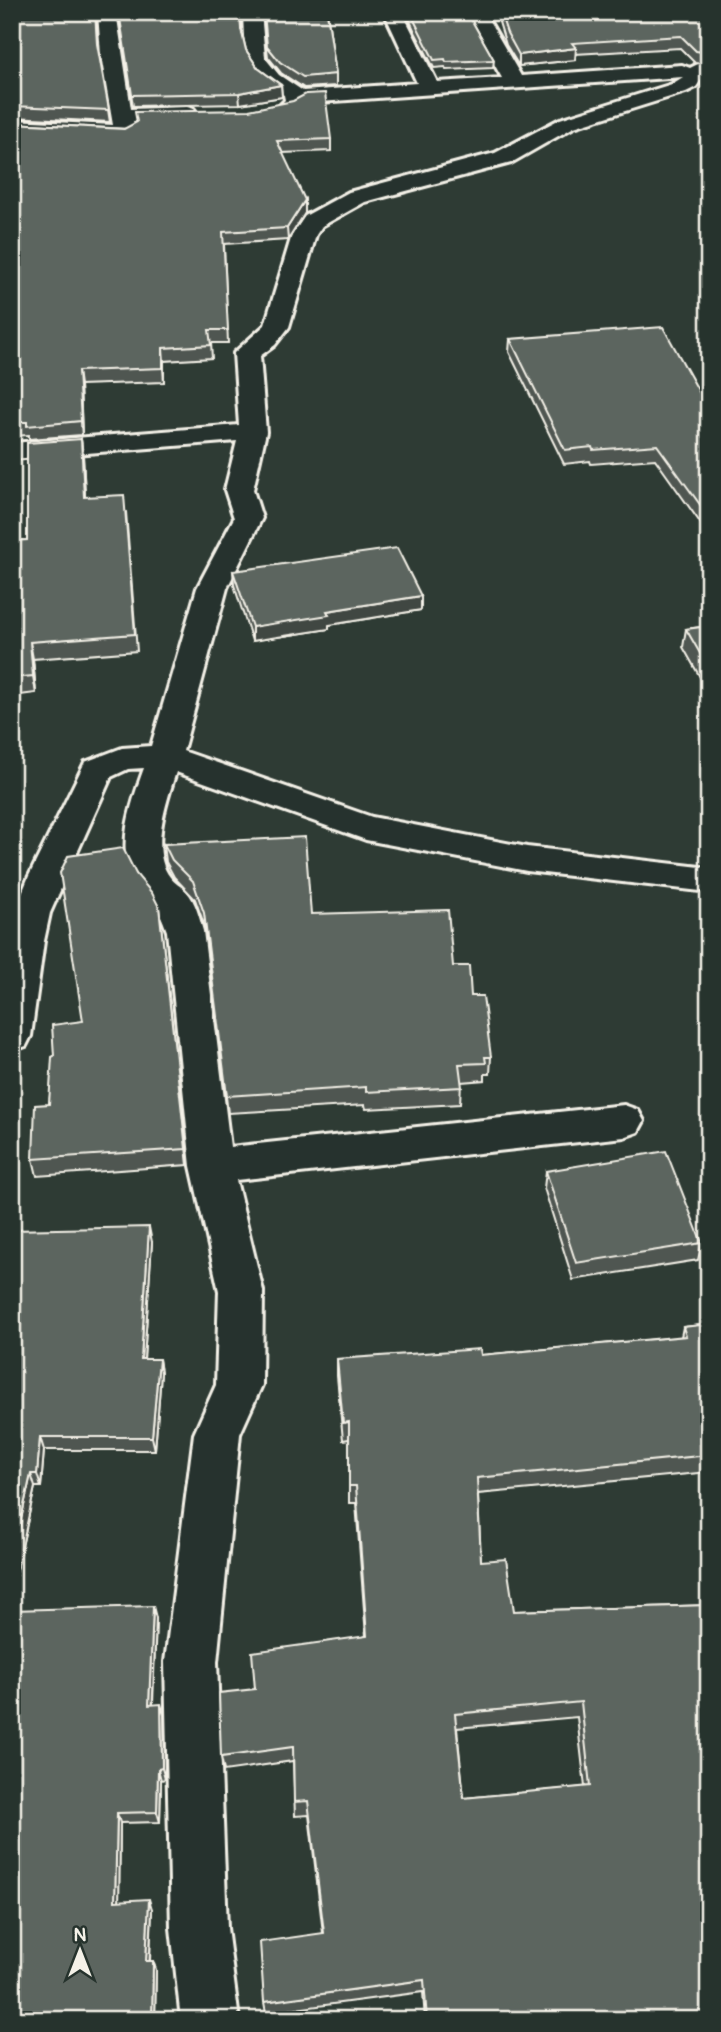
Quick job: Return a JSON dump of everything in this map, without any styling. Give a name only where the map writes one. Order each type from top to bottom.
[{"type":"street","points":[[12,126],[125,132],[111,55],[107,12]]},
{"type":"street","points":[[252,12],[255,59],[272,79],[293,92],[296,102],[270,110]]},
{"type":"street","points":[[393,12],[429,88]]},
{"type":"street","points":[[474,12],[516,84]]},
{"type":"street","points":[[295,98],[704,70]]},
{"type":"street","points":[[210,2020],[199,1928],[191,1662],[217,1434],[239,1385],[241,1292],[212,1167],[185,931],[175,902],[153,882],[145,859],[143,834],[148,806],[165,756],[212,588],[247,518],[239,489],[253,432],[247,353],[266,340],[277,327],[304,235],[313,221],[368,193],[503,158],[567,123],[679,88],[704,70]]},
{"type":"street","points":[[123,115],[205,113]]},
{"type":"street","points":[[12,451],[63,444],[253,432]]},
{"type":"street","points":[[12,1036],[31,917],[50,866],[86,798],[97,770],[122,759],[165,756],[366,828],[527,859],[603,870],[709,880]]},
{"type":"street","points":[[212,1167],[624,1121]]},
{"type":"building","points":[[12,12],[95,12],[97,44],[109,110],[12,106]]},
{"type":"building","points":[[119,12],[240,12],[246,50],[258,68],[281,85],[239,93],[132,95]]},
{"type":"building","points":[[264,12],[327,12],[336,74],[303,77],[280,62],[267,46]]},
{"type":"building","points":[[410,12],[467,12],[494,60],[434,60]]},
{"type":"building","points":[[500,12],[709,12],[709,53],[696,51],[681,36],[572,43],[576,48],[519,55]]},
{"type":"building","points":[[325,93],[331,139],[277,141],[305,200],[287,228],[223,232],[228,330],[209,330],[211,345],[163,348],[163,368],[78,371],[81,421],[27,426],[27,422],[12,422],[12,123],[124,129],[137,122],[135,112],[249,110],[293,101],[306,94]]},
{"type":"building","points":[[663,327],[702,397],[706,396],[709,401],[709,517],[657,445],[565,450],[510,339]]},
{"type":"building","points":[[81,439],[84,497],[124,495],[135,634],[30,642],[33,676],[12,678],[12,541],[27,540],[27,443]]},
{"type":"building","points":[[397,548],[421,596],[327,611],[329,615],[252,627],[233,571]]},
{"type":"building","points":[[709,626],[709,669],[686,629]]},
{"type":"building","points":[[305,837],[311,914],[448,910],[453,966],[469,966],[471,996],[483,996],[491,1057],[485,1057],[486,1063],[459,1064],[462,1087],[366,1092],[366,1087],[227,1096],[204,913],[193,881],[172,860],[164,844]]},
{"type":"building","points":[[123,848],[136,874],[152,893],[159,907],[186,1149],[33,1159],[35,1105],[49,1104],[54,1056],[52,1025],[83,1021],[60,873],[68,856]]},
{"type":"building","points":[[666,1151],[702,1243],[576,1263],[546,1171]]},
{"type":"building","points":[[149,1227],[141,1359],[159,1359],[152,1437],[40,1437],[37,1474],[31,1474],[12,1560],[12,1230]]},
{"type":"building","points":[[709,1324],[709,1455],[477,1478],[481,1561],[506,1559],[514,1611],[709,1605],[709,2020],[427,2020],[424,1980],[264,2002],[260,1942],[324,1933],[308,1801],[294,1802],[293,1747],[221,1757],[219,1693],[255,1689],[252,1652],[367,1636],[356,1486],[349,1486],[349,1422],[343,1423],[337,1359],[480,1349],[481,1355],[686,1336],[683,1327]],"holes":[[[581,1702],[590,1786],[464,1798],[455,1714]]]},
{"type":"building","points":[[153,1606],[149,1705],[161,1704],[162,1768],[158,1769],[157,1812],[117,1813],[115,1901],[149,1899],[146,1961],[153,1961],[152,2020],[12,2020],[12,1610]]}]
